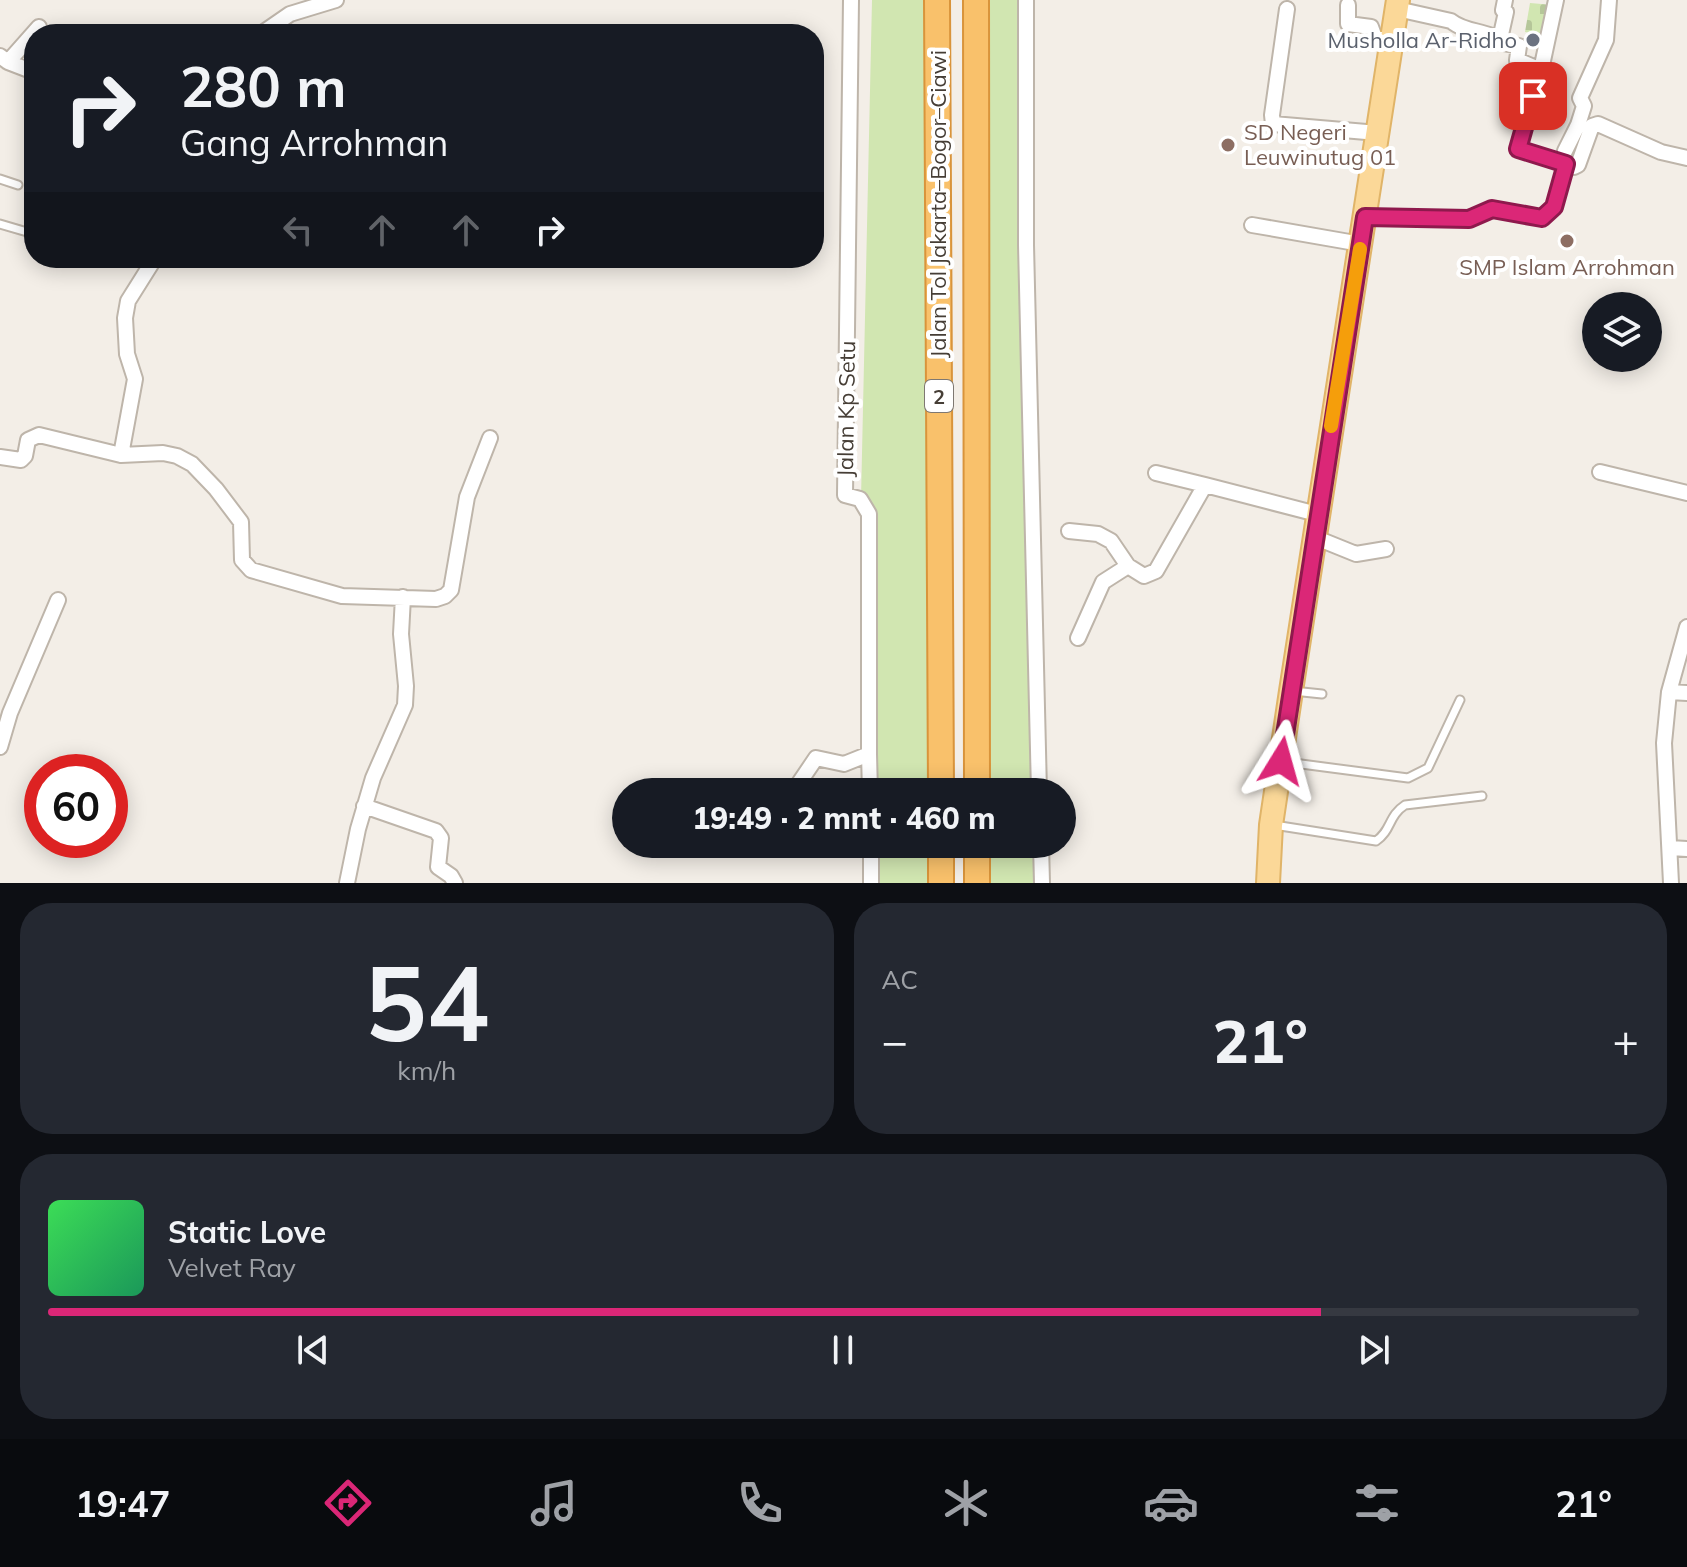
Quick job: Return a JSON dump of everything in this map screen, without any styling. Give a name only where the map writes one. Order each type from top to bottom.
[{"type":"highway","name":"Jalan Tol Jakarta–Bogor–Ciawi","points":[[937,0],[941,778]]},
{"type":"highway","name":"Jalan Tol Jakarta–Bogor–Ciawi","points":[[976,0],[977,778]]},
{"type":"highway","points":[[941,858],[941,883]]},
{"type":"highway","points":[[977,858],[977,883]]},
{"type":"main road","points":[[1268,883],[1271,825],[1398,4]]},
{"type":"street","points":[[276,24],[290,14],[336,0]]},
{"type":"street","name":"Jalan Kp Setu","points":[[851,0],[845,495],[860,499],[869,514],[869,754]]},
{"type":"street","points":[[1026,0],[1026,245],[1039,778]]},
{"type":"street","points":[[1500,39],[1506,12],[1503,10],[1505,0]]},
{"type":"street","points":[[1556,0],[1541,70],[1518,149],[1566,157],[1578,165],[1592,126],[1598,124],[1661,152],[1687,158]]},
{"type":"street","points":[[1365,217],[1469,219],[1492,209],[1542,218],[1554,207],[1566,157],[1584,106],[1580,98],[1583,86],[1606,40],[1609,0]]},
{"type":"street","points":[[1398,4],[1500,39],[1503,43],[1519,46],[1517,60],[1541,70]]},
{"type":"street","points":[[1348,5],[1348,24],[1371,27],[1375,38],[1391,41]]},
{"type":"street","points":[[1287,9],[1273,124],[1378,133]]},
{"type":"street","points":[[24,41],[4,59],[24,68]]},
{"type":"street","points":[[1252,225],[1361,244]]},
{"type":"street","points":[[121,455],[135,379],[127,354],[127,309],[133,292],[149,268]]},
{"type":"street","points":[[0,457],[21,460],[25,456],[28,440],[39,435],[121,455],[163,453],[177,456],[192,464],[241,522],[242,560],[251,570],[342,596],[436,599],[451,590],[467,497],[490,438]]},
{"type":"street","points":[[1600,472],[1687,493]]},
{"type":"street","points":[[1156,473],[1317,514]]},
{"type":"street","points":[[1069,531],[1098,534],[1111,541],[1128,566],[1144,576],[1156,571],[1205,485]]},
{"type":"street","points":[[1314,537],[1356,554],[1386,549]]},
{"type":"street","points":[[1078,638],[1103,582],[1128,566]]},
{"type":"street","points":[[347,883],[364,806],[407,695],[401,634],[403,597]]},
{"type":"street","points":[[0,747],[10,713],[58,600]]},
{"type":"street","points":[[1671,883],[1664,743],[1669,692],[1687,627]]},
{"type":"street","points":[[1669,692],[1687,693]]},
{"type":"street","points":[[802,778],[816,758],[844,764],[869,754],[870,778]]},
{"type":"street","points":[[364,806],[440,834],[438,867],[455,883]]},
{"type":"street","points":[[1670,848],[1687,849]]},
{"type":"street","points":[[871,858],[871,883]]},
{"type":"street","points":[[1041,858],[1042,883]]},
{"type":"lane","points":[[0,179],[18,185]]},
{"type":"lane","points":[[0,224],[24,231]]},
{"type":"lane","points":[[1291,691],[1322,694]]},
{"type":"lane","points":[[1281,761],[1408,778],[1418,775],[1428,768],[1460,700]]},
{"type":"lane","points":[[1271,825],[1376,841],[1386,834],[1394,812],[1405,805],[1482,796]]},
{"type":"green space","points":[[872,0],[937,0],[941,778],[871,778],[869,514],[861,499]]},
{"type":"green space","points":[[976,0],[1026,0],[1039,778],[977,778]]},
{"type":"green space","points":[[1530,3],[1553,5],[1545,35],[1525,32]]},
{"type":"green space","points":[[871,858],[941,858],[941,883],[872,883]]},
{"type":"green space","points":[[977,858],[1041,858],[1042,883],[977,883]]},
{"type":"slow traffic","points":[[1331,426],[1360,249]]},
{"type":"place","name":"Musholla Ar-Ridho","points":[[1533,40]]},
{"type":"place","name":"SD Negeri Leuwinutug 01","points":[[1228,145]]},
{"type":"place","name":"SMP Islam Arrohman","points":[[1567,241]]},
{"type":"route","points":[[1281,761],[1365,217],[1469,219],[1492,209],[1542,218],[1554,207],[1566,164],[1518,149],[1533,96]]}]
